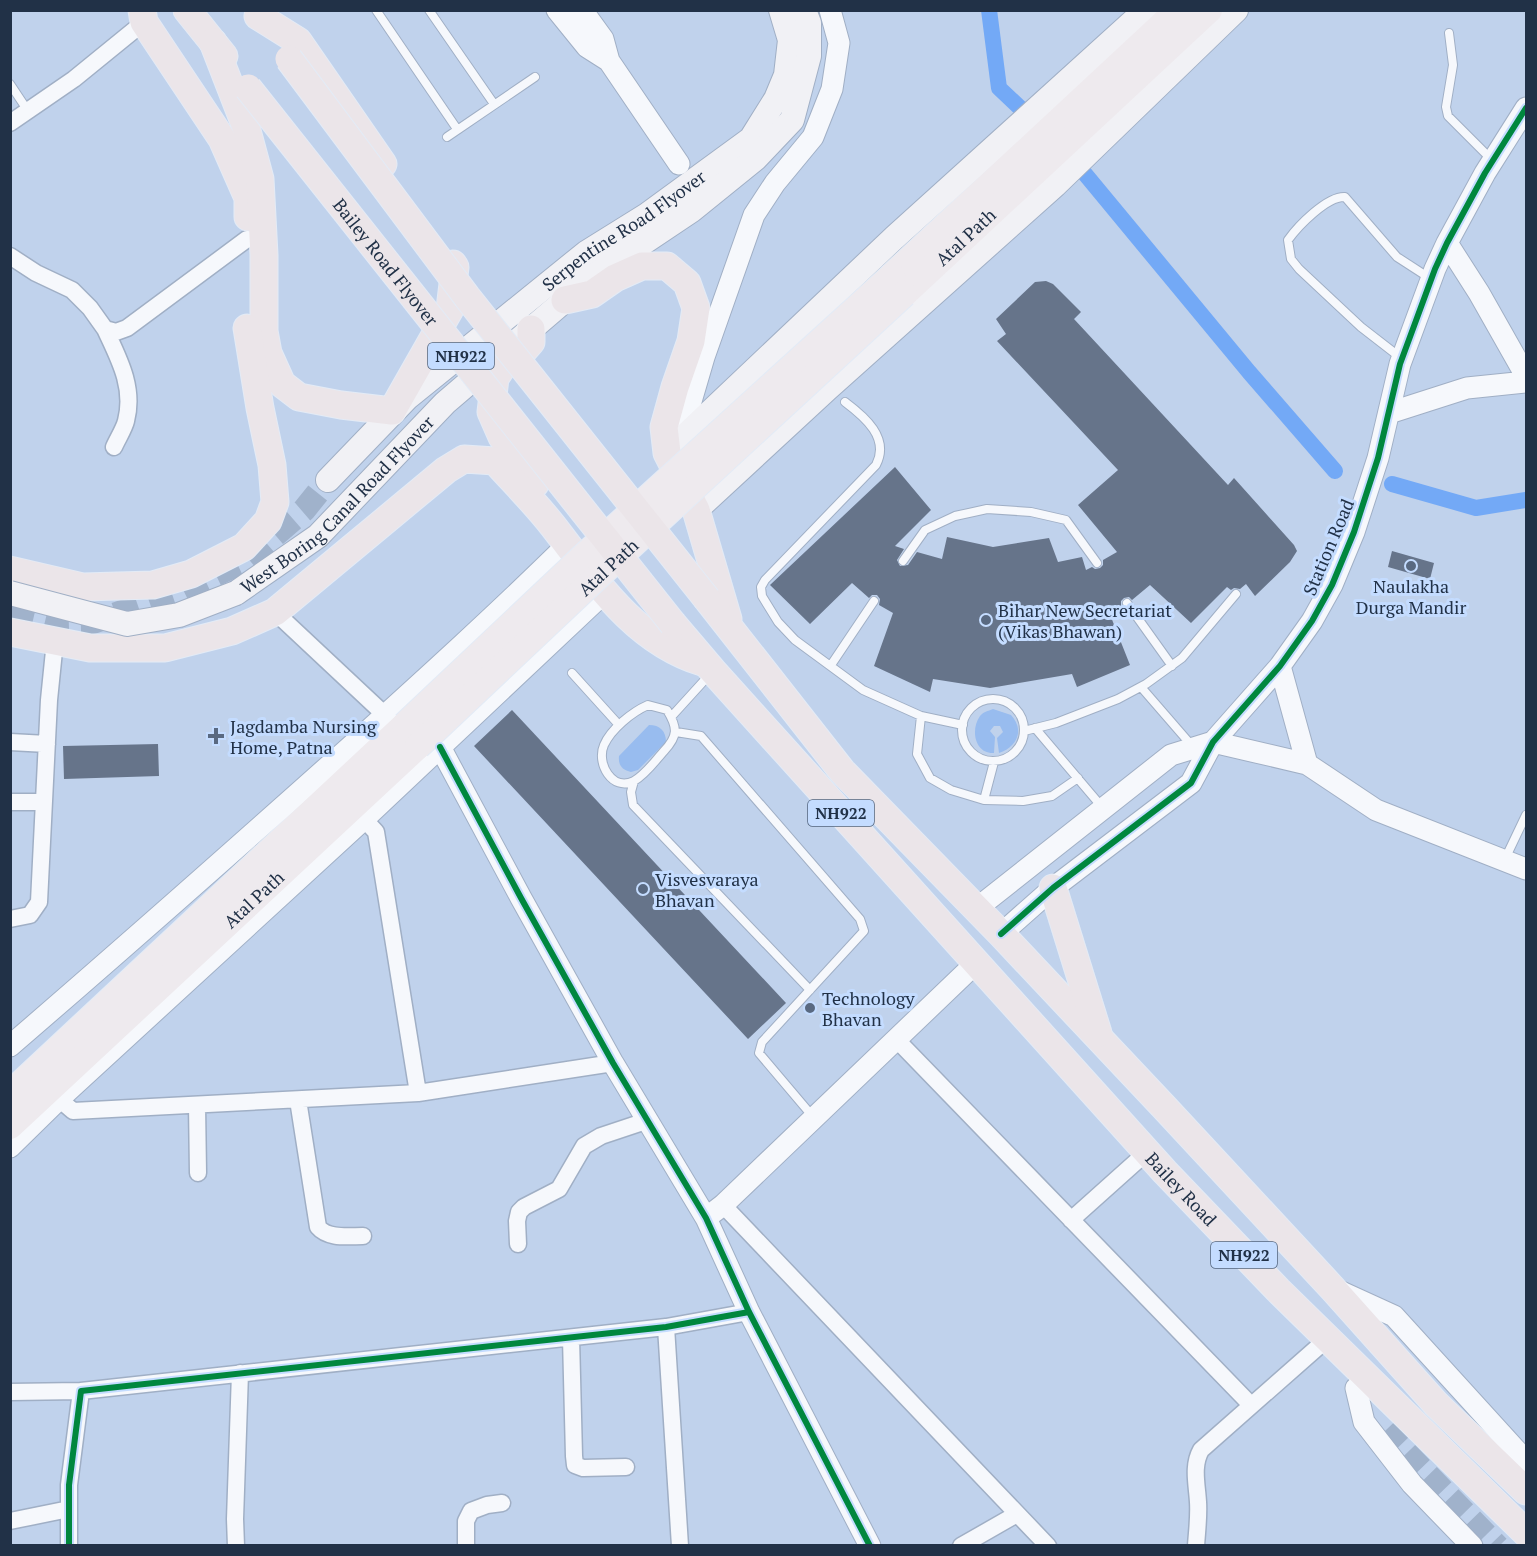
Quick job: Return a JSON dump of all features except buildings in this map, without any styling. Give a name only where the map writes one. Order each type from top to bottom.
[{"type":"highway","name":"NH922","points":[[187,10],[213,42]]},
{"type":"highway","name":"NH922","points":[[256,13],[467,297],[842,771],[1001,934],[1164,1107],[1436,1404],[1527,1491]]},
{"type":"highway","points":[[213,42],[246,127],[260,179],[264,255],[264,331],[268,353],[282,384],[299,397],[392,411],[450,309],[455,267],[298,40],[256,13]]},
{"type":"highway","points":[[10,570],[83,587],[153,585],[191,574],[244,547],[268,521],[275,502],[275,484],[247,333],[248,198],[222,139],[143,16]]},
{"type":"highway","name":"Bailey Road Flyover","points":[[213,42],[673,624],[705,661]]},
{"type":"highway","points":[[565,300],[592,294],[615,278],[642,266],[667,266],[687,283],[696,308],[691,341],[675,387],[666,439],[696,510],[730,629]]},
{"type":"highway","points":[[531,329],[531,342],[517,358],[503,366],[495,378],[491,412],[502,436],[526,472],[621,590],[661,632],[705,661]]},
{"type":"highway","points":[[10,632],[90,648],[165,648],[232,632],[275,612],[446,470],[464,459],[495,461],[552,524],[605,592],[641,630],[681,655],[705,661]]},
{"type":"highway","name":"NH922","points":[[705,661],[976,963]]},
{"type":"highway","points":[[1053,888],[1100,1039]]},
{"type":"highway","name":"Bailey Road","points":[[976,963],[1165,1172],[1327,1339],[1356,1377],[1527,1533]]},
{"type":"highway","points":[[1164,1107],[1178,1141],[1206,1171],[1208,1177],[1204,1185],[1198,1188],[1188,1186],[1176,1174],[1165,1172]]},
{"type":"main road","name":"Serpentine Road Flyover","points":[[328,480],[406,398],[586,253],[647,215],[751,139],[776,99],[786,75],[790,40],[781,10]]},
{"type":"main road","name":"Serpentine Road Flyover","points":[[531,329],[592,277],[692,210],[756,159],[792,120],[809,56],[809,23],[804,10]]},
{"type":"main road","points":[[666,439],[894,238],[1146,10]]},
{"type":"main road","name":"Atal Path","points":[[10,1094],[412,733],[597,577],[898,285],[1036,173],[1081,115],[1178,10]]},
{"type":"main road","name":"Atal Path","points":[[1081,115],[1209,10]]},
{"type":"main road","points":[[696,510],[836,381],[1036,173],[1092,150],[1236,10]]},
{"type":"main road","name":"West Boring Canal Road Flyover","points":[[10,593],[127,624],[179,615],[236,592],[318,536],[446,403],[531,329]]},
{"type":"main road","name":"Atal Path","points":[[10,1126],[412,733]]},
{"type":"street","points":[[557,10],[587,47],[609,61]]},
{"type":"street","points":[[582,10],[603,39],[609,61],[679,164]]},
{"type":"street","points":[[666,439],[687,415],[704,357],[754,215],[775,183],[813,137],[832,89],[839,43],[830,10]]},
{"type":"street","points":[[10,123],[74,79],[143,16]]},
{"type":"street","name":"Station Road","points":[[1001,934],[1053,888],[1191,783],[1203,745],[1280,666],[1312,621],[1344,559],[1378,459],[1402,359],[1447,243],[1493,160],[1527,108]]},
{"type":"street","points":[[105,328],[116,332],[127,328],[247,239]]},
{"type":"street","points":[[1447,243],[1490,310],[1527,376]]},
{"type":"street","points":[[10,256],[36,273],[72,290],[105,328],[123,366],[127,387],[126,422],[114,447]]},
{"type":"street","points":[[1389,413],[1467,388],[1527,382]]},
{"type":"street","points":[[10,1147],[364,819],[412,733],[526,586],[567,545]]},
{"type":"street","points":[[526,586],[568,627]]},
{"type":"street","points":[[10,1046],[222,862],[568,627],[605,592]]},
{"type":"street","points":[[275,612],[412,733],[521,898],[646,1121],[706,1218],[749,1312],[870,1545]]},
{"type":"street","points":[[10,919],[30,915],[39,902],[55,641]]},
{"type":"street","points":[[1280,666],[1307,764]]},
{"type":"street","points":[[10,742],[47,744]]},
{"type":"street","points":[[976,909],[1102,807],[1171,755],[1203,745],[1307,764],[1376,810],[1436,835],[1505,859],[1527,870]]},
{"type":"street","points":[[10,802],[44,802]]},
{"type":"street","points":[[364,819],[376,832],[418,1093]]},
{"type":"street","points":[[706,1218],[976,963]]},
{"type":"street","points":[[896,1039],[1251,1405]]},
{"type":"street","points":[[60,1099],[73,1111],[418,1093],[613,1063]]},
{"type":"street","points":[[298,1100],[318,1227],[330,1235],[363,1236]]},
{"type":"street","points":[[197,1105],[198,1173]]},
{"type":"street","points":[[519,1244],[517,1221],[519,1212],[524,1207],[559,1189],[584,1146],[601,1136],[646,1121]]},
{"type":"street","points":[[1071,1220],[1147,1152]]},
{"type":"street","points":[[723,1204],[1048,1545]]},
{"type":"street","points":[[1333,1289],[1394,1316],[1527,1461]]},
{"type":"street","points":[[10,1392],[81,1391],[571,1338],[666,1327],[749,1312]]},
{"type":"street","points":[[666,1327],[680,1545]]},
{"type":"street","points":[[571,1338],[575,1465],[583,1468],[626,1467]]},
{"type":"street","points":[[1196,1545],[1198,1514],[1196,1458],[1210,1440],[1327,1339]]},
{"type":"street","points":[[236,1545],[240,1373]]},
{"type":"street","points":[[1356,1377],[1386,1430]]},
{"type":"street","points":[[1356,1377],[1364,1422],[1412,1484],[1466,1544]]},
{"type":"street","points":[[69,1545],[69,1485],[81,1391]]},
{"type":"street","points":[[466,1545],[466,1521],[471,1511],[487,1505],[502,1503]]},
{"type":"street","points":[[10,1521],[69,1509]]},
{"type":"street","points":[[961,1545],[1017,1514]]},
{"type":"lane","points":[[376,10],[457,129]]},
{"type":"lane","points":[[429,10],[494,104]]},
{"type":"lane","points":[[1449,33],[1453,65],[1446,107],[1448,116],[1493,160]]},
{"type":"lane","points":[[447,137],[535,78]]},
{"type":"lane","points":[[10,84],[28,111]]},
{"type":"lane","points":[[1402,359],[1361,327],[1299,269],[1291,259],[1288,240],[1331,200],[1345,196],[1397,257],[1432,279]]},
{"type":"lane","points":[[845,402],[864,416],[873,429],[882,450],[880,457],[876,465],[771,573],[761,587],[762,596],[768,608],[795,639],[862,690],[921,716],[963,725]]},
{"type":"lane","points":[[903,561],[924,530],[955,516],[987,509],[1031,512],[1066,520],[1097,563]]},
{"type":"lane","points":[[1024,731],[1056,723],[1118,699],[1141,687],[1172,666],[1192,647],[1236,594]]},
{"type":"lane","points":[[831,665],[874,601]]},
{"type":"lane","points":[[1127,603],[1172,666]]},
{"type":"lane","points":[[671,717],[705,661]]},
{"type":"lane","points":[[572,673],[619,725]]},
{"type":"lane","points":[[1141,687],[1203,745]]},
{"type":"lane","points":[[988,699],[1008,703],[1017,710],[1022,718],[1024,731],[1019,747],[1013,755],[994,762],[984,760],[967,748],[963,739],[963,725],[970,709],[988,699]]},
{"type":"lane","points":[[634,781],[617,782],[606,772],[602,755],[604,744],[632,713],[648,705],[667,711],[676,732],[668,747],[634,781],[631,792],[633,805],[810,990]]},
{"type":"lane","points":[[921,716],[917,754],[930,778],[951,790],[984,800],[1023,801],[1052,796],[1078,778]]},
{"type":"lane","points":[[1035,728],[1102,807]]},
{"type":"lane","points":[[676,732],[701,736],[860,919],[864,931],[762,1042],[759,1053],[814,1118]]},
{"type":"lane","points":[[984,800],[994,762]]},
{"type":"lane","points":[[1505,859],[1527,815]]},
{"type":"shaded area","points":[[993,709],[1011,715],[1018,726],[1014,742],[999,753],[997,738],[1003,732],[1000,726],[994,726],[990,731],[995,737],[994,753],[982,750],[975,734],[980,716]]},
{"type":"shaded area","points":[[649,725],[662,729],[666,742],[638,770],[631,772],[625,770],[621,767],[619,756]]},
{"type":"waterway","points":[[989,10],[999,88],[1035,122]]},
{"type":"waterway","points":[[1071,157],[1249,372],[1335,471]]},
{"type":"waterway","points":[[1392,484],[1476,508],[1526,500]]},
{"type":"tunnel","points":[[10,613],[52,623],[93,622],[177,593],[246,560],[304,510],[328,480]]},
{"type":"tunnel","points":[[1386,1430],[1499,1546]]},
{"type":"cycle path","points":[[1001,934],[1053,888],[1191,783],[1213,742],[1280,666],[1312,621],[1332,585],[1354,532],[1378,458],[1400,364],[1435,269],[1485,173],[1526,108]]},
{"type":"cycle path","points":[[440,747],[613,1063],[706,1218],[749,1312],[870,1546]]},
{"type":"cycle path","points":[[69,1546],[69,1485],[81,1391],[666,1327],[749,1312]]},
{"type":"place","name":"Naulakha Durga Mandir","points":[[1411,566]]},
{"type":"place","name":"Bihar New Secretariat (Vikas Bhawan)","points":[[986,620]]},
{"type":"place","name":"Jagdamba Nursing Home, Patna","points":[[216,736]]},
{"type":"place","name":"Visvesvaraya Bhavan","points":[[643,889]]},
{"type":"place","name":"Technology Bhavan","points":[[810,1008]]}]
